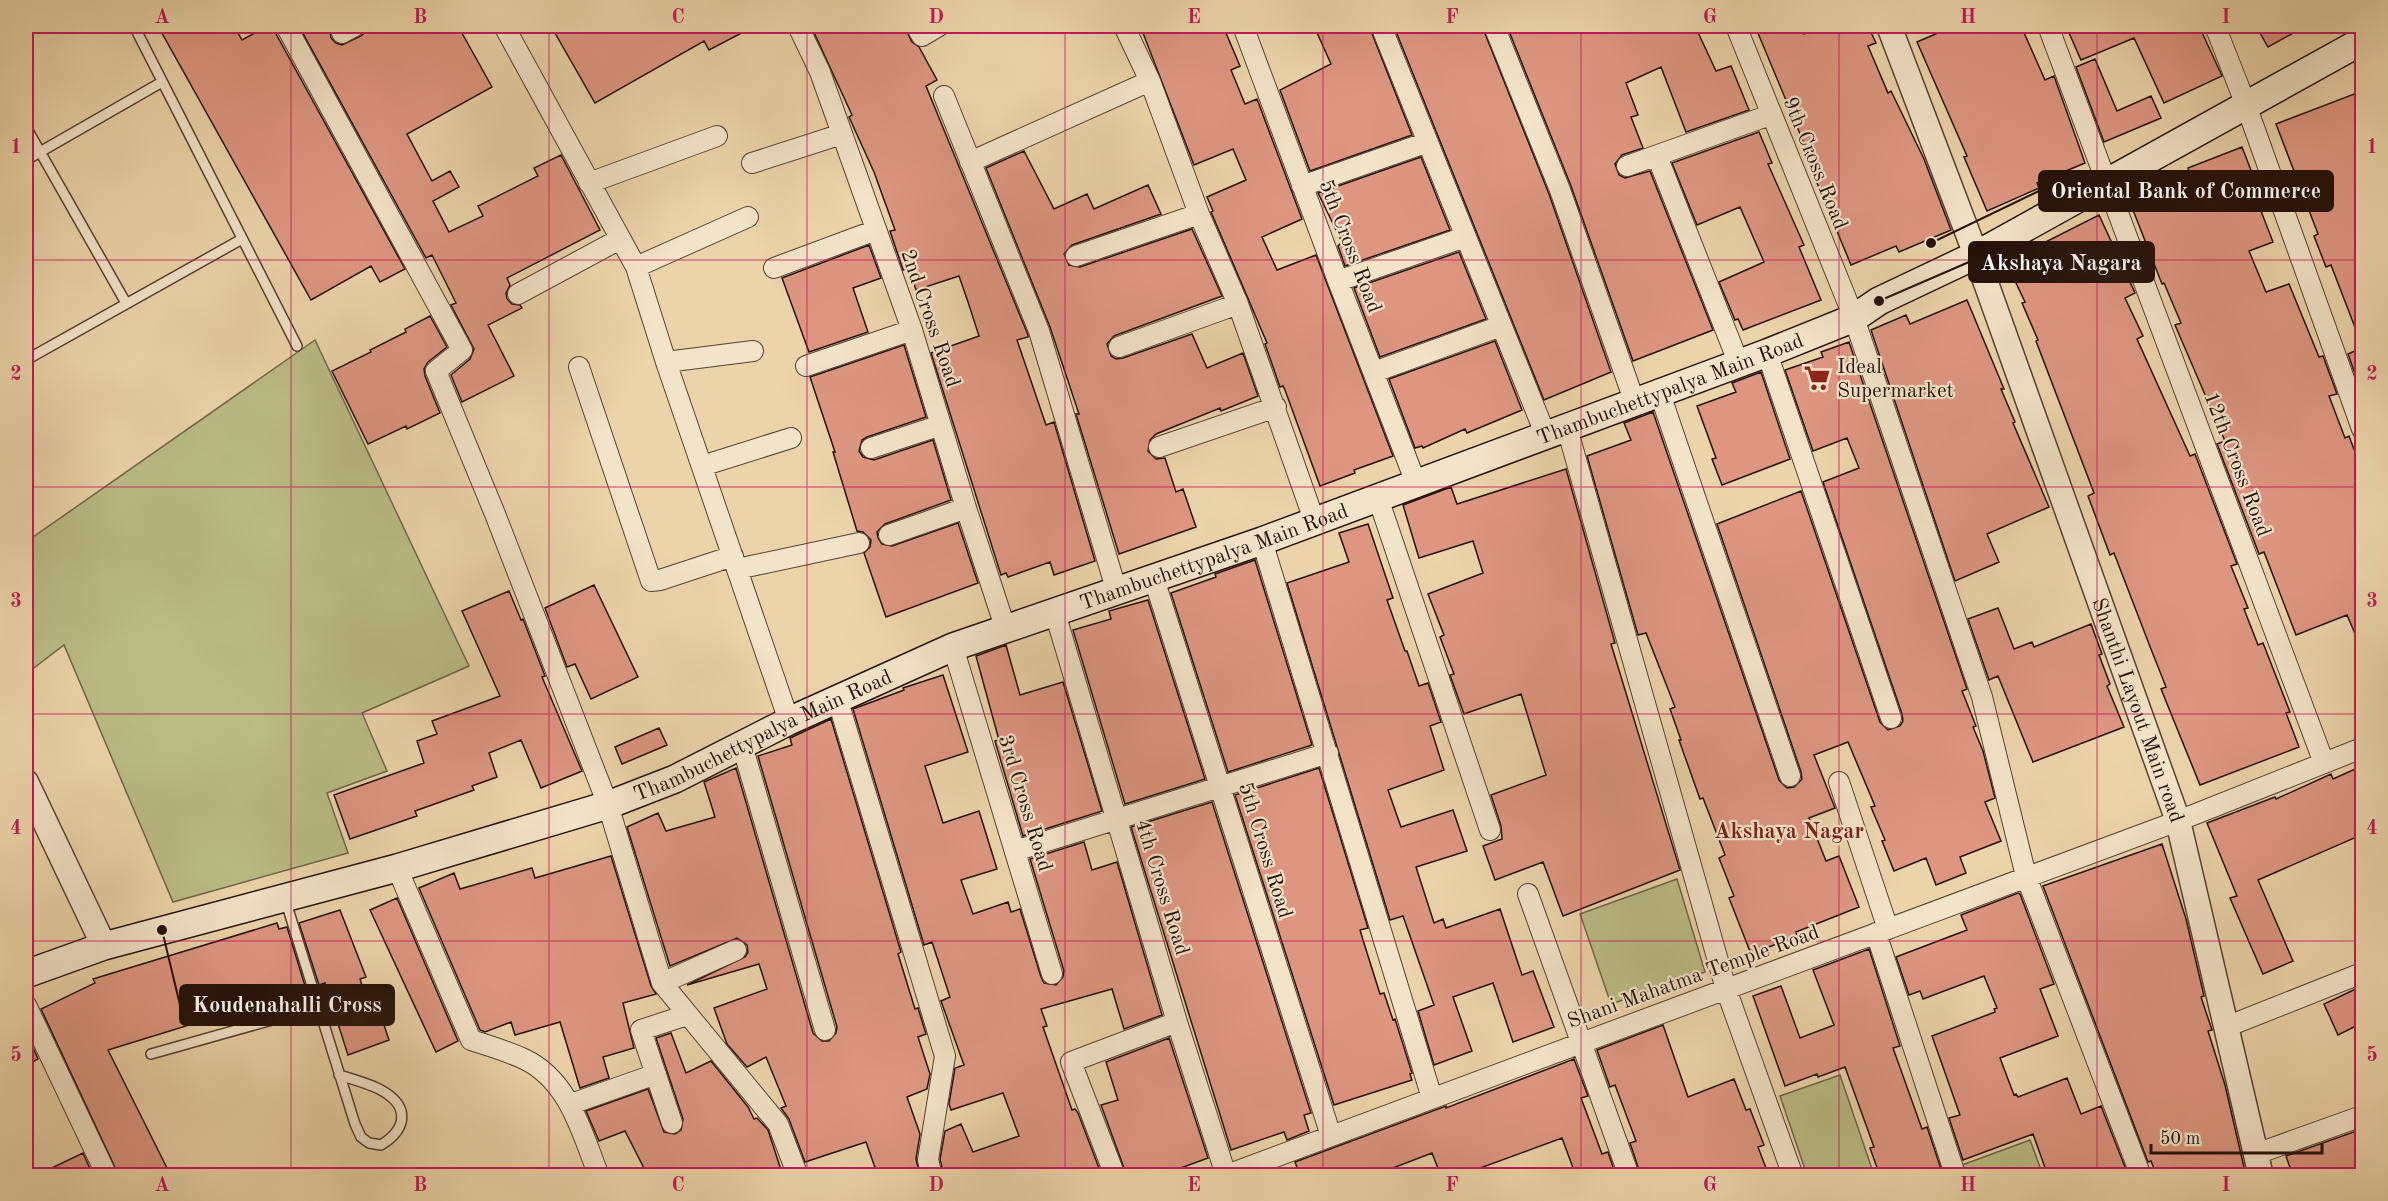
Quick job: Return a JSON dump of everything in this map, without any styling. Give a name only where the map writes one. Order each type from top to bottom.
[{"type":"main road","name":"Thambuchettypalya Main Road","points":[[26,975],[104,946],[397,867],[608,805],[675,779],[837,698],[953,647],[1262,541],[1767,353],[1854,318],[1880,301],[1976,255],[2362,41]]},
{"type":"street","points":[[286,26],[462,350],[436,371],[495,514],[608,805],[663,983],[778,1124],[798,1176]]},
{"type":"street","points":[[504,26],[636,267],[666,362],[789,721]]},
{"type":"street","name":"2nd Cross Road","points":[[798,26],[820,72],[912,330],[1006,630]]},
{"type":"street","points":[[916,26],[922,36],[939,26]]},
{"type":"street","points":[[1124,26],[1150,81],[1199,214],[1238,303],[1314,520]]},
{"type":"street","name":"5th Cross Road","points":[[1243,26],[1416,483]]},
{"type":"street","points":[[1381,26],[1501,326],[1557,432],[1726,989],[1793,1176]]},
{"type":"street","points":[[1494,26],[1648,398],[1790,776]]},
{"type":"street","name":"9th Cross Road","points":[[1736,26],[1770,115],[1854,318],[1982,697],[2026,876],[2141,1176]]},
{"type":"street","name":"Shanthi Layout Main road","points":[[1889,26],[1976,255],[2178,821],[2259,1165]]},
{"type":"street","name":"12th Cross Road","points":[[2048,26],[2324,763]]},
{"type":"street","points":[[2215,26],[2246,105],[2362,429]]},
{"type":"street","points":[[970,162],[1150,81]]},
{"type":"street","points":[[944,96],[1039,331],[1117,592]]},
{"type":"street","points":[[1627,166],[1770,115]]},
{"type":"street","points":[[752,163],[842,134]]},
{"type":"street","points":[[589,183],[717,136]]},
{"type":"street","points":[[1302,186],[1428,142]]},
{"type":"street","points":[[1657,156],[1739,364]]},
{"type":"street","points":[[1076,256],[1199,214]]},
{"type":"street","points":[[636,267],[748,217]]},
{"type":"street","points":[[774,268],[876,230]]},
{"type":"street","points":[[1338,281],[1465,237]]},
{"type":"street","points":[[518,294],[620,239]]},
{"type":"street","points":[[1119,347],[1238,303]]},
{"type":"street","points":[[1374,372],[1501,326]]},
{"type":"street","points":[[806,366],[912,330]]},
{"type":"street","points":[[666,362],[753,351]]},
{"type":"street","points":[[1767,353],[1891,718]]},
{"type":"street","points":[[579,367],[651,580],[660,580],[735,562],[860,543]]},
{"type":"street","points":[[1159,447],[1276,407]]},
{"type":"street","points":[[871,448],[941,425]]},
{"type":"street","points":[[702,466],[791,438]]},
{"type":"street","points":[[1378,498],[1490,830]]},
{"type":"street","points":[[889,535],[966,508]]},
{"type":"street","points":[[1262,541],[1432,1098]]},
{"type":"street","name":"5th Cross Road","points":[[1154,579],[1331,1136]]},
{"type":"street","name":"4th Cross Road","points":[[1055,613],[1225,1175]]},
{"type":"street","name":"3rd Cross Road","points":[[953,647],[1052,974]]},
{"type":"street","points":[[837,698],[945,1056],[928,1160],[932,1176]]},
{"type":"street","points":[[742,745],[825,1030]]},
{"type":"street","name":"Shani Mahatma Temple Road","points":[[1225,1175],[2178,821],[2362,748]]},
{"type":"street","points":[[1015,851],[1328,753]]},
{"type":"street","points":[[1839,782],[1953,1168]]},
{"type":"street","points":[[26,783],[104,946]]},
{"type":"street","points":[[397,867],[471,1040],[525,1059],[554,1081],[571,1104],[599,1176]]},
{"type":"street","points":[[1528,894],[1629,1176]]},
{"type":"street","points":[[663,983],[736,950]]},
{"type":"street","points":[[2226,1027],[2362,973]]},
{"type":"street","points":[[26,1005],[107,1176]]},
{"type":"street","points":[[672,1123],[641,1029],[687,1014]]},
{"type":"street","points":[[1115,1176],[1071,1062],[1177,1022]]},
{"type":"street","points":[[571,1104],[656,1074]]},
{"type":"street","points":[[2259,1165],[2362,1116]]},
{"type":"lane","points":[[134,26],[297,346]]},
{"type":"lane","points":[[26,160],[162,82]]},
{"type":"lane","points":[[26,127],[126,303]]},
{"type":"lane","points":[[26,360],[242,239]]},
{"type":"lane","points":[[284,897],[339,1075],[355,1125],[361,1137],[369,1143],[381,1145],[393,1137],[402,1125],[400,1110],[392,1099],[380,1089],[339,1075]]},
{"type":"lane","points":[[151,1054],[318,1007]]},
{"type":"green space","points":[[315,340],[469,666],[362,713],[387,771],[327,793],[348,853],[173,902],[64,645],[26,674],[26,542]]},
{"type":"green space","points":[[1677,879],[1705,972],[1611,1004],[1580,914]]},
{"type":"green space","points":[[1840,1075],[1874,1175],[1807,1175],[1780,1096]]},
{"type":"green space","points":[[2030,1140],[2043,1175],[1932,1176]]},
{"type":"building","points":[[158,26],[234,26],[242,40],[268,26],[274,26],[275,32],[405,269],[380,282],[371,266],[311,300]]},
{"type":"building","points":[[299,26],[333,26],[330,32],[331,38],[342,45],[361,36],[367,26],[458,26],[492,87],[407,134],[432,181],[450,171],[459,187],[433,201],[449,232],[483,216],[478,206],[538,176],[534,168],[561,155],[600,230],[507,278],[510,285],[506,293],[507,299],[522,308],[488,325],[514,376],[462,402],[451,375],[470,359],[474,349],[451,305],[456,303],[432,255],[426,258]]},
{"type":"building","points":[[551,26],[755,26],[709,50],[704,41],[595,103]]},
{"type":"building","points":[[811,26],[904,26],[912,42],[919,47],[937,80],[926,86],[1028,335],[1028,337],[1017,340],[1046,425],[1054,422],[1095,561],[1054,575],[1050,562],[1008,577],[1006,573],[1001,575],[931,353],[979,336],[968,302],[959,276],[916,290],[909,268],[903,270],[890,231],[895,230],[874,172],[849,117],[852,115]]},
{"type":"building","points":[[1161,26],[1223,26],[1240,66],[1231,70],[1245,104],[1257,99],[1302,219],[1262,237],[1277,270],[1316,255],[1393,456],[1354,470],[1355,473],[1320,486],[1285,390],[1283,386],[1280,387],[1265,344],[1267,343],[1211,212],[1213,211],[1207,197],[1246,180],[1233,149],[1194,165],[1143,33]]},
{"type":"building","points":[[1314,26],[1369,26],[1412,135],[1310,171],[1280,90],[1331,64]]},
{"type":"building","points":[[1403,26],[1482,26],[1549,194],[1611,372],[1544,400],[1395,29]]},
{"type":"building","points":[[1507,26],[1695,26],[1716,71],[1731,66],[1749,110],[1686,132],[1661,67],[1626,83],[1638,115],[1631,117],[1643,148],[1622,155],[1615,164],[1619,175],[1625,178],[1650,171],[1713,330],[1633,361],[1571,186]]},
{"type":"building","points":[[1755,26],[1800,26],[1804,34],[1822,26],[1868,26],[1876,43],[1868,46],[1888,93],[1891,91],[1924,159],[1951,230],[1899,252],[1896,246],[1851,265],[1805,154],[1808,153]]},
{"type":"building","points":[[1954,26],[2021,26],[2045,80],[2054,76],[2085,163],[2037,183],[2039,188],[1987,211],[1964,157],[1967,156],[1917,42]]},
{"type":"building","points":[[2066,26],[2199,26],[2222,76],[2164,103],[2134,38],[2081,60]]},
{"type":"building","points":[[2256,26],[2306,26],[2268,47]]},
{"type":"building","points":[[2095,59],[2117,111],[2151,96],[2161,118],[2104,142],[2076,67]]},
{"type":"building","points":[[2362,91],[2361,343],[2331,265],[2326,267],[2314,236],[2318,234],[2276,124]]},
{"type":"building","points":[[1759,132],[1772,163],[1768,164],[1804,245],[1799,247],[1821,300],[1743,330],[1738,319],[1735,320],[1719,282],[1764,262],[1740,207],[1697,225],[1672,163]]},
{"type":"building","points":[[2242,147],[2261,196],[2256,198],[2273,242],[2249,251],[2266,292],[2289,284],[2319,357],[2323,356],[2337,394],[2329,396],[2345,438],[2349,436],[2362,470],[2362,650],[2347,615],[2296,635],[2264,552],[2259,554],[2217,444],[2225,441],[2175,325],[2181,323],[2164,283],[2162,284],[2133,210],[2166,197],[2162,185],[2190,174],[2188,168]]},
{"type":"building","points":[[1024,151],[1054,209],[1087,194],[1094,209],[1148,185],[1161,214],[1072,245],[1064,254],[1069,265],[1080,267],[1192,229],[1222,296],[1114,336],[1107,344],[1111,356],[1116,359],[1123,358],[1192,334],[1207,368],[1243,353],[1258,396],[1221,411],[1220,408],[1156,434],[1150,440],[1148,451],[1156,459],[1165,458],[1176,492],[1183,489],[1196,527],[1119,554],[1076,414],[1079,414],[1050,327],[986,168]]},
{"type":"building","points":[[1421,157],[1450,230],[1345,266],[1338,246],[1342,242],[1318,193]]},
{"type":"building","points":[[2099,215],[2135,293],[2125,298],[2143,336],[2137,339],[2190,456],[2195,454],[2237,564],[2231,566],[2248,608],[2244,609],[2258,645],[2263,643],[2290,712],[2286,713],[2299,747],[2200,785],[2161,689],[2166,687],[2114,553],[2110,555],[2088,496],[2094,493],[2036,341],[2038,340],[2022,303],[2025,302],[2006,262]]},
{"type":"building","points":[[869,245],[881,278],[853,288],[868,332],[809,352],[782,278]]},
{"type":"building","points":[[1459,252],[1486,319],[1380,357],[1354,288]]},
{"type":"building","points":[[1967,300],[2004,389],[2001,389],[2015,422],[2013,423],[2049,507],[1987,534],[1999,562],[1955,581],[1871,330],[1906,315],[1910,324]]},
{"type":"building","points":[[430,316],[447,347],[428,362],[424,369],[440,413],[368,444],[332,371],[371,352],[370,350],[406,332],[405,329]]},
{"type":"building","points":[[1495,341],[1522,410],[1467,433],[1465,429],[1423,448],[1422,446],[1415,448],[1389,379]]},
{"type":"building","points":[[1849,342],[1967,689],[1962,691],[1976,726],[1973,727],[1983,751],[1995,798],[1985,802],[2001,841],[1960,857],[1966,873],[1936,885],[1926,858],[1894,871],[1882,841],[1885,840],[1871,807],[1875,806],[1848,742],[1814,755],[1835,808],[1809,818],[1826,861],[1839,856],[1859,907],[1796,932],[1797,936],[1751,954],[1729,898],[1734,896],[1719,858],[1725,855],[1703,798],[1700,799],[1679,740],[1681,740],[1670,709],[1675,707],[1646,633],[1638,635],[1587,456],[1631,440],[1624,423],[1653,412],[1779,780],[1787,788],[1794,787],[1802,779],[1801,772],[1717,524],[1801,491],[1880,722],[1888,730],[1900,726],[1903,721],[1902,714],[1823,482],[1859,468],[1847,438],[1813,451],[1785,370],[1823,357],[1821,352]]},
{"type":"building","points":[[904,345],[926,417],[867,437],[862,440],[859,451],[863,457],[874,460],[933,440],[951,500],[885,524],[877,532],[878,538],[882,544],[892,546],[958,523],[978,583],[886,617],[864,553],[870,547],[871,540],[863,532],[857,531],[833,452],[835,452],[810,377]]},
{"type":"building","points":[[2362,348],[2362,383],[2359,385],[2348,354]]},
{"type":"building","points":[[1761,372],[1790,459],[1722,485],[1712,459],[1716,458],[1697,406],[1736,392],[1732,383]]},
{"type":"building","points":[[1566,469],[1615,643],[1611,644],[1680,870],[1563,916],[1543,862],[1495,880],[1483,846],[1502,839],[1501,826],[1491,795],[1546,775],[1521,694],[1464,714],[1450,675],[1454,674],[1440,637],[1444,635],[1428,594],[1483,573],[1473,541],[1419,558],[1403,505],[1451,487],[1457,504]]},
{"type":"building","points":[[1368,524],[1393,598],[1387,600],[1405,651],[1407,651],[1419,686],[1428,683],[1441,722],[1430,726],[1444,770],[1388,790],[1401,827],[1453,810],[1467,851],[1416,867],[1434,923],[1443,919],[1446,928],[1500,909],[1522,975],[1533,971],[1554,1027],[1513,1042],[1493,983],[1453,997],[1472,1051],[1434,1065],[1418,1011],[1434,1005],[1403,916],[1390,920],[1287,583],[1349,562],[1339,533]]},
{"type":"building","points":[[1255,560],[1312,745],[1228,772],[1171,593]]},
{"type":"building","points":[[594,585],[638,677],[591,699],[575,664],[567,667],[545,608]]},
{"type":"building","points":[[509,591],[521,620],[523,619],[545,676],[542,677],[582,771],[541,788],[521,740],[489,753],[497,777],[472,786],[474,790],[415,811],[417,816],[350,839],[334,795],[424,763],[417,741],[437,734],[432,721],[500,696],[462,611]]},
{"type":"building","points":[[1148,600],[1205,779],[1125,804],[1073,630],[1111,619],[1109,611]]},
{"type":"building","points":[[1998,608],[2014,649],[2032,642],[2034,647],[2091,624],[2110,684],[2107,686],[2124,727],[2033,762],[1998,676],[1989,680],[1968,619]]},
{"type":"building","points":[[1006,645],[1020,695],[1063,682],[1102,811],[1023,836],[995,741],[999,740],[976,656]]},
{"type":"building","points":[[943,675],[968,752],[925,766],[943,823],[979,811],[997,869],[961,880],[973,914],[1008,902],[1011,912],[1020,909],[1044,983],[1056,985],[1063,977],[1064,971],[1030,859],[1084,842],[1092,870],[1117,862],[1162,1015],[1124,1029],[1112,989],[1041,1009],[1047,1026],[1043,1027],[1072,1110],[1075,1109],[1078,1113],[1102,1176],[944,1176],[940,1159],[945,1131],[961,1124],[973,1152],[1019,1136],[1003,1093],[951,1110],[949,1104],[955,1068],[964,1065],[941,1001],[950,997],[932,942],[924,945],[853,709],[904,690],[903,688]]},
{"type":"building","points":[[831,719],[901,952],[898,954],[915,1009],[918,1008],[926,1034],[918,1037],[930,1074],[927,1089],[907,1097],[920,1134],[916,1159],[920,1176],[878,1176],[866,1142],[805,1162],[789,1119],[781,1108],[786,1106],[766,1057],[747,1067],[727,1044],[714,1008],[767,989],[759,964],[687,985],[745,957],[748,952],[747,945],[737,938],[670,966],[627,827],[658,813],[666,831],[715,817],[704,782],[736,768],[813,1033],[822,1041],[829,1041],[836,1033],[837,1027],[758,756],[792,745],[790,738]]},
{"type":"building","points":[[659,728],[667,745],[622,764],[615,747]]},
{"type":"building","points":[[2362,766],[2362,824],[2355,828],[2359,836],[2258,880],[2293,961],[2263,974],[2230,898],[2237,896],[2207,823],[2275,797],[2276,799],[2331,774],[2333,779]]},
{"type":"building","points":[[1319,768],[1368,928],[1360,930],[1363,940],[1380,994],[1384,993],[1393,1020],[1395,1019],[1412,1073],[1410,1074],[1412,1080],[1334,1105],[1235,795]]},
{"type":"building","points":[[1212,802],[1311,1113],[1304,1115],[1309,1131],[1287,1140],[1284,1132],[1231,1150],[1131,827]]},
{"type":"building","points":[[2162,844],[2186,919],[2204,996],[2201,997],[2212,1030],[2208,1031],[2225,1085],[2246,1176],[2157,1176],[2151,1161],[2148,1162],[2043,886]]},
{"type":"building","points":[[611,856],[651,986],[656,994],[623,1003],[634,1048],[603,1057],[609,1078],[580,1088],[560,1022],[515,1035],[511,1022],[485,1032],[480,1030],[419,888],[454,873],[460,889],[532,868],[535,878]]},
{"type":"building","points":[[2018,893],[2054,984],[2040,989],[2058,1036],[2000,1058],[2014,1095],[2018,1097],[2067,1078],[2081,1114],[2101,1106],[2125,1167],[2102,1176],[2048,1176],[2033,1134],[1963,1160],[1949,1118],[1960,1115],[1932,1036],[1995,1012],[1994,1009],[1997,1008],[1984,976],[1923,999],[1920,991],[1909,995],[1896,957],[1967,930],[1961,915]]},
{"type":"building","points":[[397,898],[458,1041],[436,1052],[370,910]]},
{"type":"building","points":[[340,910],[366,977],[360,979],[373,1020],[382,1019],[389,1040],[348,1055],[325,983],[319,985],[299,923]]},
{"type":"building","points":[[277,923],[279,929],[287,927],[306,989],[108,1050],[171,1176],[119,1176],[41,1009],[95,983],[93,979]]},
{"type":"building","points":[[1869,949],[1900,1046],[1893,1048],[1922,1129],[1927,1127],[1941,1169],[1922,1176],[1880,1176],[1870,1148],[1874,1147],[1845,1067],[1785,1086],[1753,996],[1781,986],[1800,1038],[1834,1025],[1813,970]]},
{"type":"building","points":[[2362,986],[2362,1023],[2338,1035],[2324,1004]]},
{"type":"building","points":[[1663,1025],[1688,1097],[1734,1079],[1746,1110],[1750,1109],[1764,1145],[1758,1147],[1769,1176],[1641,1176],[1630,1143],[1636,1141],[1615,1085],[1610,1087],[1597,1050]]},
{"type":"building","points":[[26,1032],[38,1059],[26,1066]]},
{"type":"building","points":[[671,1033],[686,1073],[711,1061],[748,1107],[754,1119],[757,1118],[768,1130],[783,1176],[648,1176],[625,1131],[599,1141],[586,1111],[648,1089],[664,1132],[675,1134],[681,1130],[683,1119],[656,1038]]},
{"type":"building","points":[[1169,1038],[1208,1158],[1159,1176],[1127,1176],[1101,1105],[1118,1100],[1106,1062]]},
{"type":"building","points":[[1574,1059],[1588,1096],[1581,1098],[1602,1154],[1608,1152],[1616,1176],[1576,1176],[1562,1138],[1472,1171],[1473,1176],[1441,1176],[1432,1153],[1372,1176],[1300,1176],[1295,1162]]},
{"type":"building","points":[[2362,1129],[2362,1176],[2293,1176],[2286,1156]]},
{"type":"building","points":[[83,1153],[93,1176],[35,1176]]},
{"type":"place","name":"Oriental Bank of Commerce","points":[[1931,243]]},
{"type":"place","name":"Akshaya Nagara","points":[[1879,301]]},
{"type":"place","name":"Ideal Supermarket","points":[[1817,378]]},
{"type":"place","name":"Koudenahalli Cross","points":[[162,930]]},
{"type":"district","name":"Akshaya Nagar","points":[[1789,830]]}]
